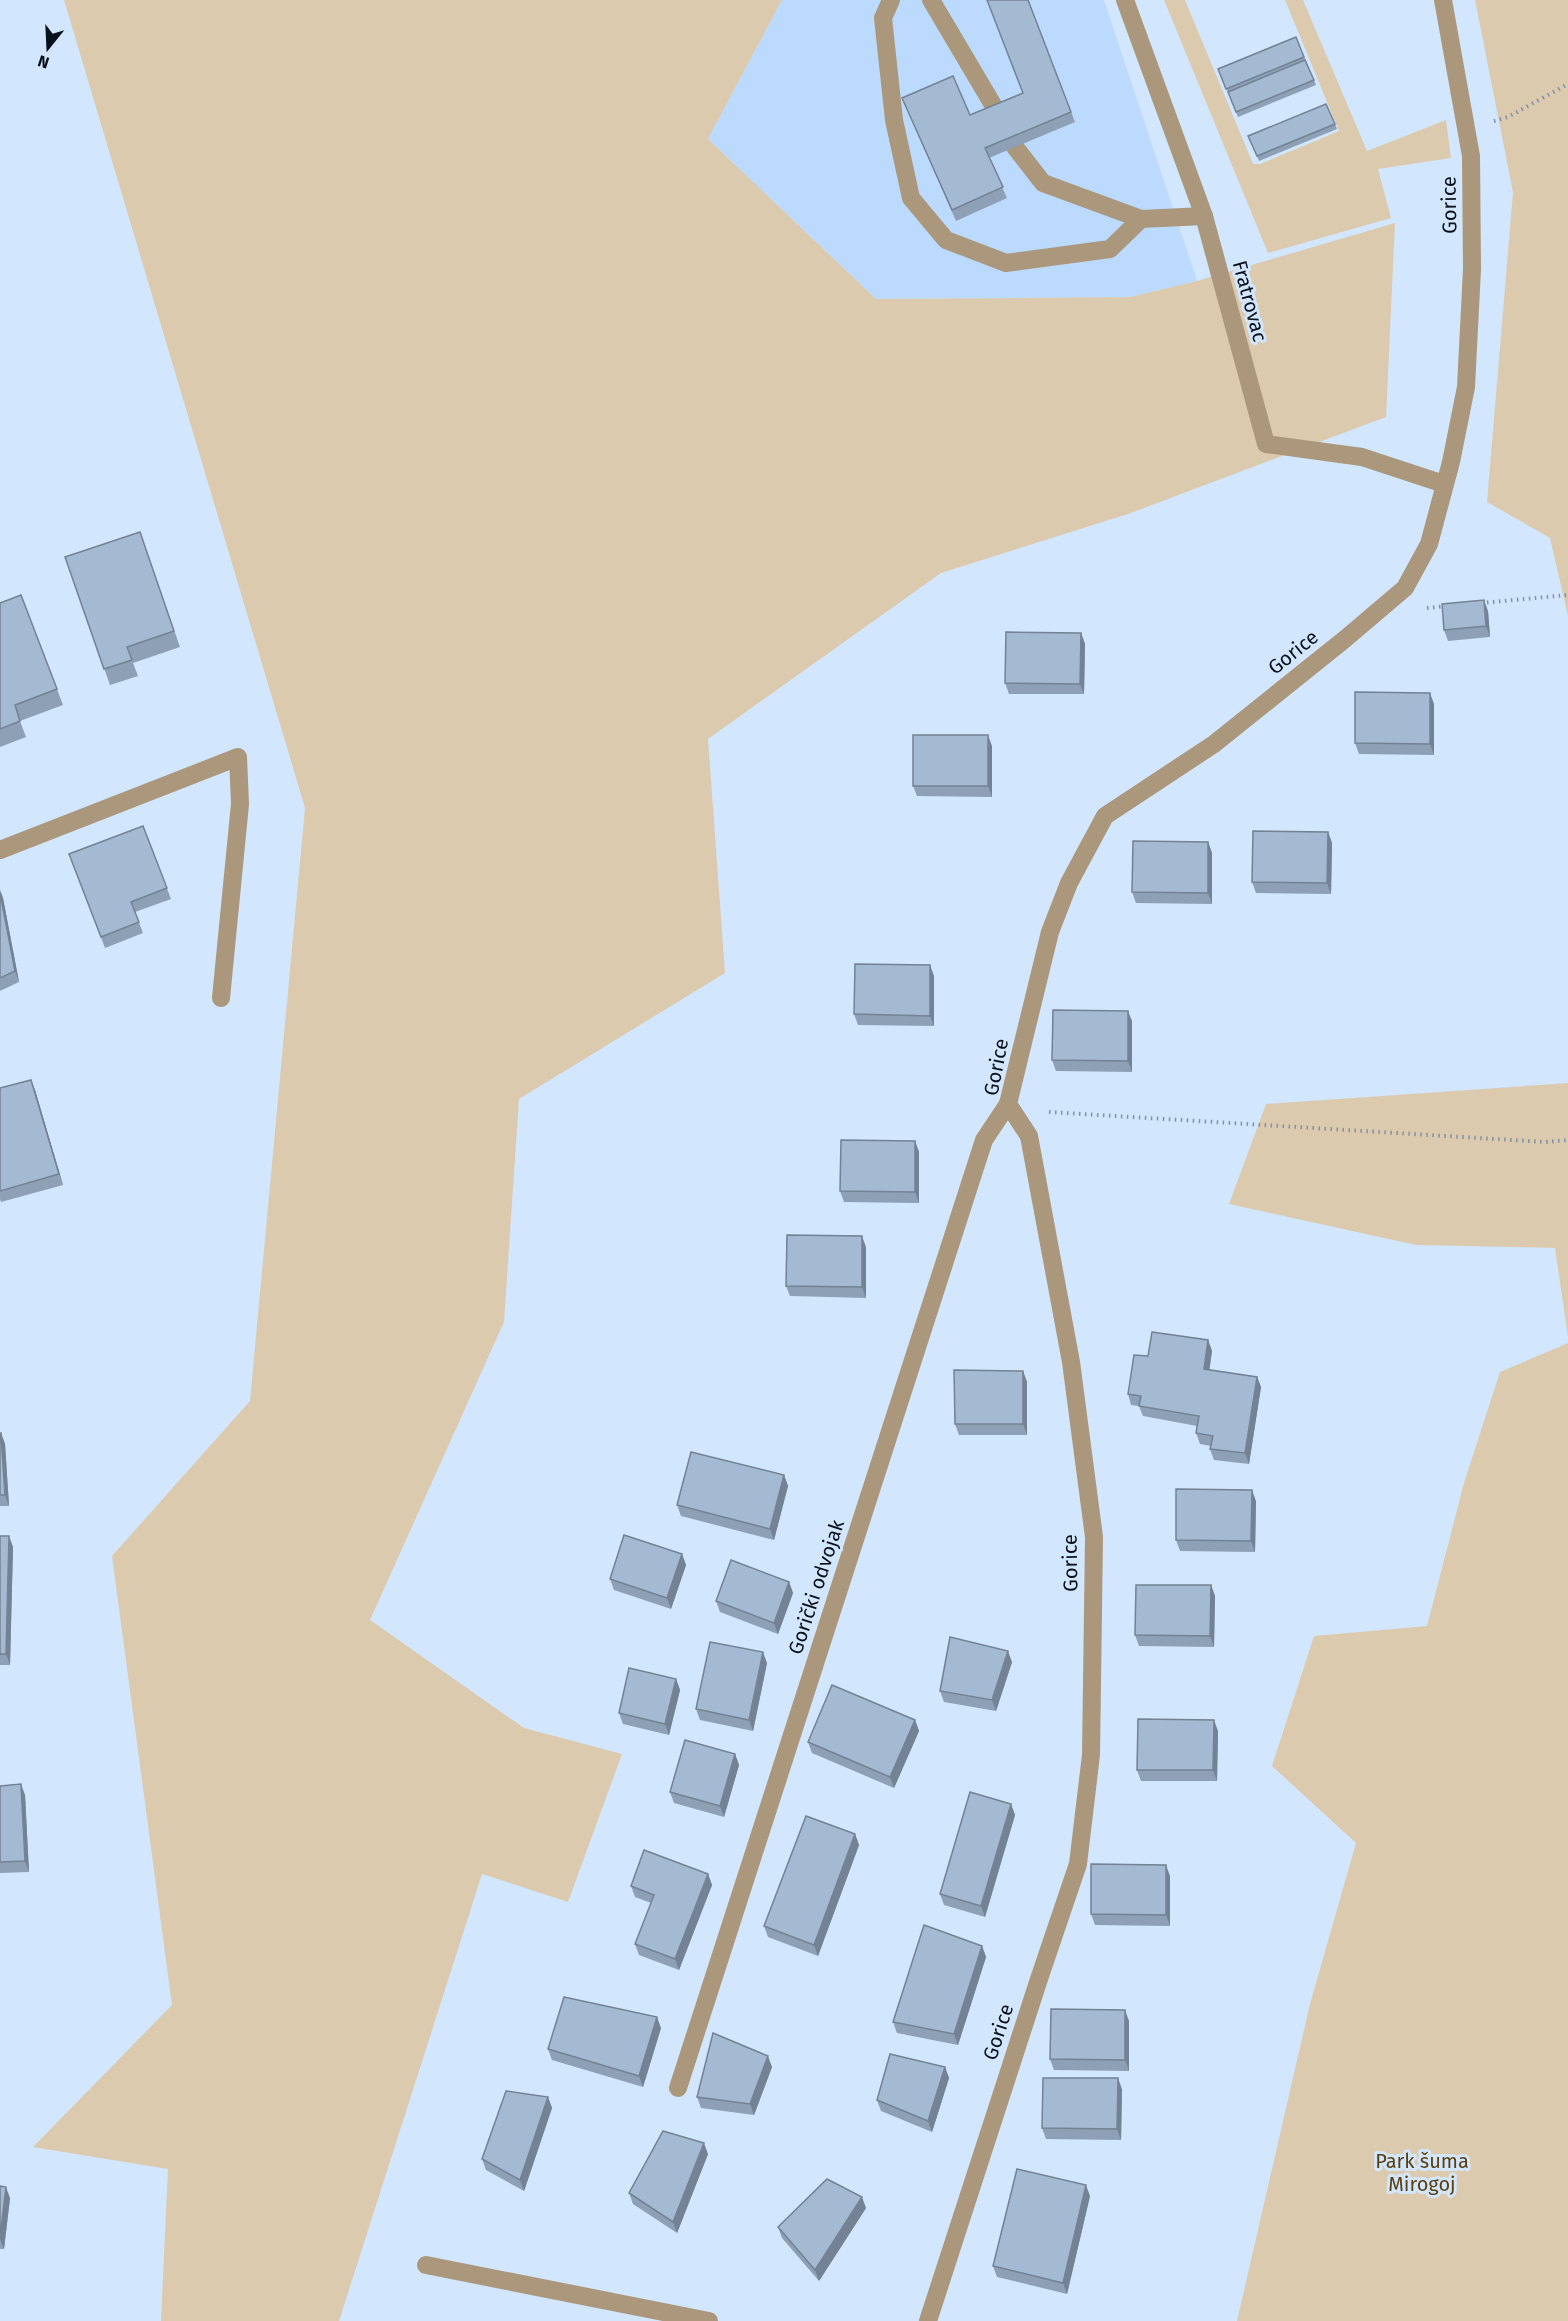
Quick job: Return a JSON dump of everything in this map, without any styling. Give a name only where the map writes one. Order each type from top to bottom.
[{"type":"street","points":[[891,0],[884,18],[892,109],[911,198],[946,240],[1006,263],[1110,249],[1141,219]]},
{"type":"street","points":[[932,0],[999,115]]},
{"type":"street","name":"Fratrovac","points":[[1125,0],[1204,216],[1266,444],[1362,457],[1444,484]]},
{"type":"street","name":"Gorice","points":[[928,2321],[1078,1864],[1091,1755],[1094,1537],[1071,1362],[1029,1136],[1010,1107],[1050,932],[1069,883],[1105,816],[1214,744],[1345,639],[1405,588],[1430,543],[1451,462],[1466,387],[1473,269],[1471,156],[1443,0]]},
{"type":"street","points":[[1015,147],[1043,183],[1141,219],[1204,216]]},
{"type":"street","points":[[0,850],[238,757],[240,804],[221,998]]},
{"type":"street","name":"Gorički odvojak","points":[[678,2088],[984,1140],[1010,1107]]},
{"type":"street","points":[[426,2265],[709,2321]]},
{"type":"path","points":[[1465,128],[1508,117],[1563,89],[1568,84]]},
{"type":"path","points":[[1472,604],[1568,595]]},
{"type":"path","points":[[1426,608],[1449,606]]},
{"type":"path","points":[[1010,1107],[1545,1142],[1568,1140]]},
{"type":"shaded area","points":[[782,0],[1104,0],[1197,281],[1130,297],[876,299],[708,139]]},
{"type":"green space","points":[[64,0],[782,0],[708,139],[876,299],[1130,297],[1197,281],[1395,223],[1386,417],[1128,514],[941,573],[708,739],[725,973],[519,1099],[504,1322],[370,1620],[524,1728],[622,1754],[568,1902],[482,1874],[339,2321],[161,2321],[168,2169],[33,2147],[172,2005],[112,1556],[250,1401],[305,808]]},
{"type":"green space","points":[[1164,0],[1185,0],[1253,164],[1260,164],[1339,131],[1285,0],[1303,0],[1367,151],[1446,120],[1451,158],[1378,169],[1391,218],[1268,253]]},
{"type":"green space","points":[[1475,0],[1568,0],[1568,616],[1550,538],[1487,502],[1513,192]]},
{"type":"green space","points":[[1568,1083],[1568,1337],[1555,1248],[1416,1245],[1229,1204],[1266,1104]]},
{"type":"green space","name":"Park šuma Mirogoj","points":[[1568,1343],[1568,2321],[1237,2321],[1310,2004],[1356,1843],[1272,1766],[1314,1636],[1427,1626],[1464,1483],[1500,1372]]},
{"type":"building","points":[[987,0],[1028,0],[1071,112],[985,148],[1003,187],[952,210],[902,98],[953,76],[970,115],[1023,93]]},
{"type":"building","points":[[1296,37],[1304,57],[1226,89],[1218,69]]},
{"type":"building","points":[[1305,60],[1314,80],[1236,112],[1228,92]]},
{"type":"building","points":[[1326,104],[1335,124],[1257,156],[1248,136]]},
{"type":"building","points":[[140,532],[174,631],[127,647],[132,660],[104,669],[65,557]]},
{"type":"building","points":[[21,595],[57,689],[15,705],[20,721],[0,729],[0,603]]},
{"type":"building","points":[[1484,600],[1486,626],[1444,630],[1442,604]]},
{"type":"building","points":[[1006,632],[1081,633],[1080,684],[1005,683]]},
{"type":"building","points":[[1355,692],[1430,693],[1430,744],[1355,743]]},
{"type":"building","points":[[913,735],[988,735],[988,786],[913,786]]},
{"type":"building","points":[[143,826],[167,888],[131,902],[139,922],[101,937],[69,854]]},
{"type":"building","points":[[1253,831],[1328,832],[1327,883],[1252,882]]},
{"type":"building","points":[[1133,841],[1208,842],[1208,893],[1132,892]]},
{"type":"building","points":[[0,893],[15,971],[0,978]]},
{"type":"building","points":[[855,964],[930,965],[930,1016],[854,1014]]},
{"type":"building","points":[[1053,1010],[1128,1011],[1128,1061],[1052,1060]]},
{"type":"building","points":[[31,1080],[59,1174],[0,1191],[0,1088]]},
{"type":"building","points":[[841,1140],[915,1141],[915,1192],[840,1191]]},
{"type":"building","points":[[787,1235],[862,1236],[862,1287],[786,1286]]},
{"type":"building","points":[[1152,1332],[1208,1340],[1204,1369],[1257,1377],[1245,1453],[1210,1449],[1213,1436],[1196,1433],[1199,1416],[1139,1406],[1141,1396],[1128,1394],[1134,1355],[1148,1356]]},
{"type":"building","points":[[954,1370],[1023,1371],[1023,1424],[955,1424]]},
{"type":"building","points":[[1,1433],[5,1495],[0,1495]]},
{"type":"building","points":[[691,1452],[784,1475],[770,1529],[677,1505]]},
{"type":"building","points":[[1176,1489],[1252,1490],[1251,1541],[1176,1540]]},
{"type":"building","points":[[624,1535],[682,1554],[667,1598],[610,1579]]},
{"type":"building","points":[[0,1536],[9,1536],[6,1654],[0,1654]]},
{"type":"building","points":[[731,1560],[789,1582],[774,1623],[716,1601]]},
{"type":"building","points":[[1136,1585],[1211,1585],[1210,1636],[1135,1635]]},
{"type":"building","points":[[950,1637],[1008,1651],[992,1700],[940,1691]]},
{"type":"building","points":[[710,1642],[763,1652],[749,1720],[696,1709]]},
{"type":"building","points":[[629,1668],[676,1679],[665,1724],[619,1713]]},
{"type":"building","points":[[832,1685],[915,1720],[890,1777],[808,1742]]},
{"type":"building","points":[[1138,1719],[1214,1720],[1213,1770],[1137,1770]]},
{"type":"building","points":[[685,1740],[735,1754],[720,1806],[670,1792]]},
{"type":"building","points":[[21,1784],[25,1861],[0,1862],[0,1786]]},
{"type":"building","points":[[970,1792],[1011,1804],[981,1906],[940,1894]]},
{"type":"building","points":[[806,1816],[855,1834],[814,1945],[764,1926]]},
{"type":"building","points":[[644,1850],[708,1874],[675,1959],[635,1944],[654,1895],[631,1886]]},
{"type":"building","points":[[1091,1864],[1166,1865],[1166,1915],[1091,1914]]},
{"type":"building","points":[[924,1925],[982,1946],[954,2034],[893,2022]]},
{"type":"building","points":[[564,1997],[657,2017],[639,2076],[548,2049]]},
{"type":"building","points":[[1051,2009],[1125,2010],[1125,2060],[1050,2059]]},
{"type":"building","points":[[713,2033],[768,2056],[750,2104],[697,2097]]},
{"type":"building","points":[[890,2054],[945,2067],[928,2121],[877,2100]]},
{"type":"building","points":[[1043,2078],[1118,2078],[1117,2129],[1042,2128]]},
{"type":"building","points":[[506,2091],[548,2097],[520,2180],[482,2159]]},
{"type":"building","points":[[663,2131],[704,2143],[673,2222],[629,2193]]},
{"type":"building","points":[[1017,2169],[1086,2185],[1063,2283],[993,2266]]},
{"type":"building","points":[[827,2179],[862,2197],[815,2270],[778,2227]]},
{"type":"building","points":[[0,2186],[6,2187],[0,2238]]}]
